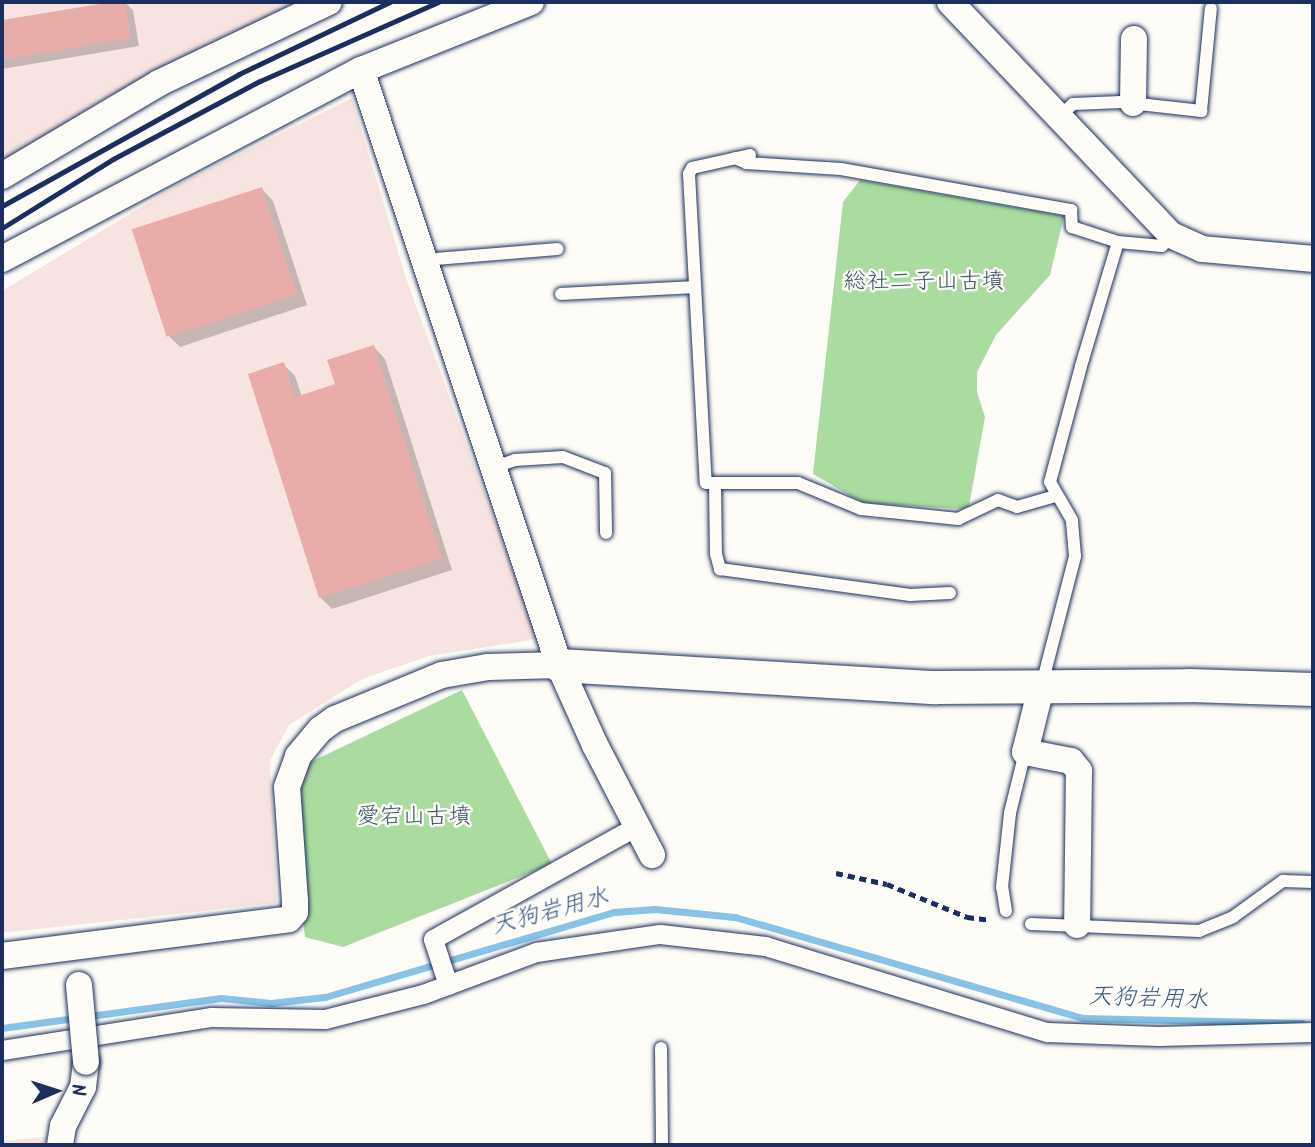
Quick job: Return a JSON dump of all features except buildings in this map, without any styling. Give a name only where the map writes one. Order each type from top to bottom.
[{"type":"street","points":[[2,176],[159,83],[329,2]]},
{"type":"street","points":[[2,259],[361,70],[531,2]]},
{"type":"street","points":[[950,2],[1171,235],[1202,249],[1313,259]]},
{"type":"street","points":[[1132,103],[1134,39]]},
{"type":"street","points":[[361,70],[422,260],[559,665],[652,855]]},
{"type":"street","points":[[2,956],[289,919],[295,912],[295,901],[287,787],[298,756],[321,729],[335,719],[442,675],[488,667],[559,665],[934,687],[1042,684],[1313,689]]},
{"type":"street","points":[[1042,684],[1025,752],[1064,759],[1079,771],[1077,925]]},
{"type":"street","points":[[448,985],[433,939],[637,826]]},
{"type":"street","points":[[2,1050],[211,1017],[325,1018],[448,985],[536,952],[660,934],[765,946],[1047,1032],[1158,1036],[1313,1032]]},
{"type":"street","points":[[61,1145],[63,1126],[83,1087],[86,1062],[74,947]]},
{"type":"lane","points":[[1059,117],[1073,104],[1132,103],[1201,111],[1211,8]]},
{"type":"lane","points":[[750,155],[691,168],[690,174],[704,479],[715,485],[798,483],[862,509],[958,519],[998,500],[1017,507],[1055,496]]},
{"type":"lane","points":[[735,158],[746,163],[841,169],[1071,210],[1072,227],[1118,242],[1162,246],[1171,235]]},
{"type":"lane","points":[[1042,684],[1075,556],[1072,520],[1055,496],[1050,482],[1118,242]]},
{"type":"lane","points":[[422,260],[558,249]]},
{"type":"lane","points":[[561,294],[695,287]]},
{"type":"lane","points":[[492,468],[514,460],[562,457],[605,473],[606,533]]},
{"type":"lane","points":[[715,485],[716,554],[720,569],[910,595],[950,593]]},
{"type":"lane","points":[[1006,911],[1002,887],[1010,813],[1025,752]]},
{"type":"lane","points":[[1031,925],[1199,931],[1233,917],[1283,881],[1313,882]]},
{"type":"lane","points":[[661,1048],[662,1145]]},
{"type":"path","points":[[836,873],[887,884],[967,918],[1031,925]]},
{"type":"shaded area","points":[[2,2],[298,2],[108,97],[2,162]]},
{"type":"shaded area","points":[[352,98],[406,278],[538,639],[429,656],[362,679],[289,725],[270,760],[277,903],[2,933],[2,291],[181,183]]},
{"type":"shaded area","points":[[46,1137],[47,1145],[2,1145],[2,1141]]},
{"type":"green space","name":"総社二子山古墳","points":[[860,180],[1064,216],[1050,275],[996,335],[977,372],[977,392],[985,417],[969,506],[963,509],[863,503],[813,474],[843,202]]},
{"type":"green space","name":"愛宕山古墳","points":[[462,690],[552,864],[343,947],[305,937],[291,808],[302,766]]},
{"type":"waterway","name":"天狗岩用水","points":[[2,1028],[221,998],[271,1003],[325,997],[614,912],[655,909],[735,917],[1083,1018],[1302,1023]]},
{"type":"railway","points":[[2,206],[239,74],[390,2]]},
{"type":"railway","points":[[2,228],[113,159],[260,81],[438,2]]}]
